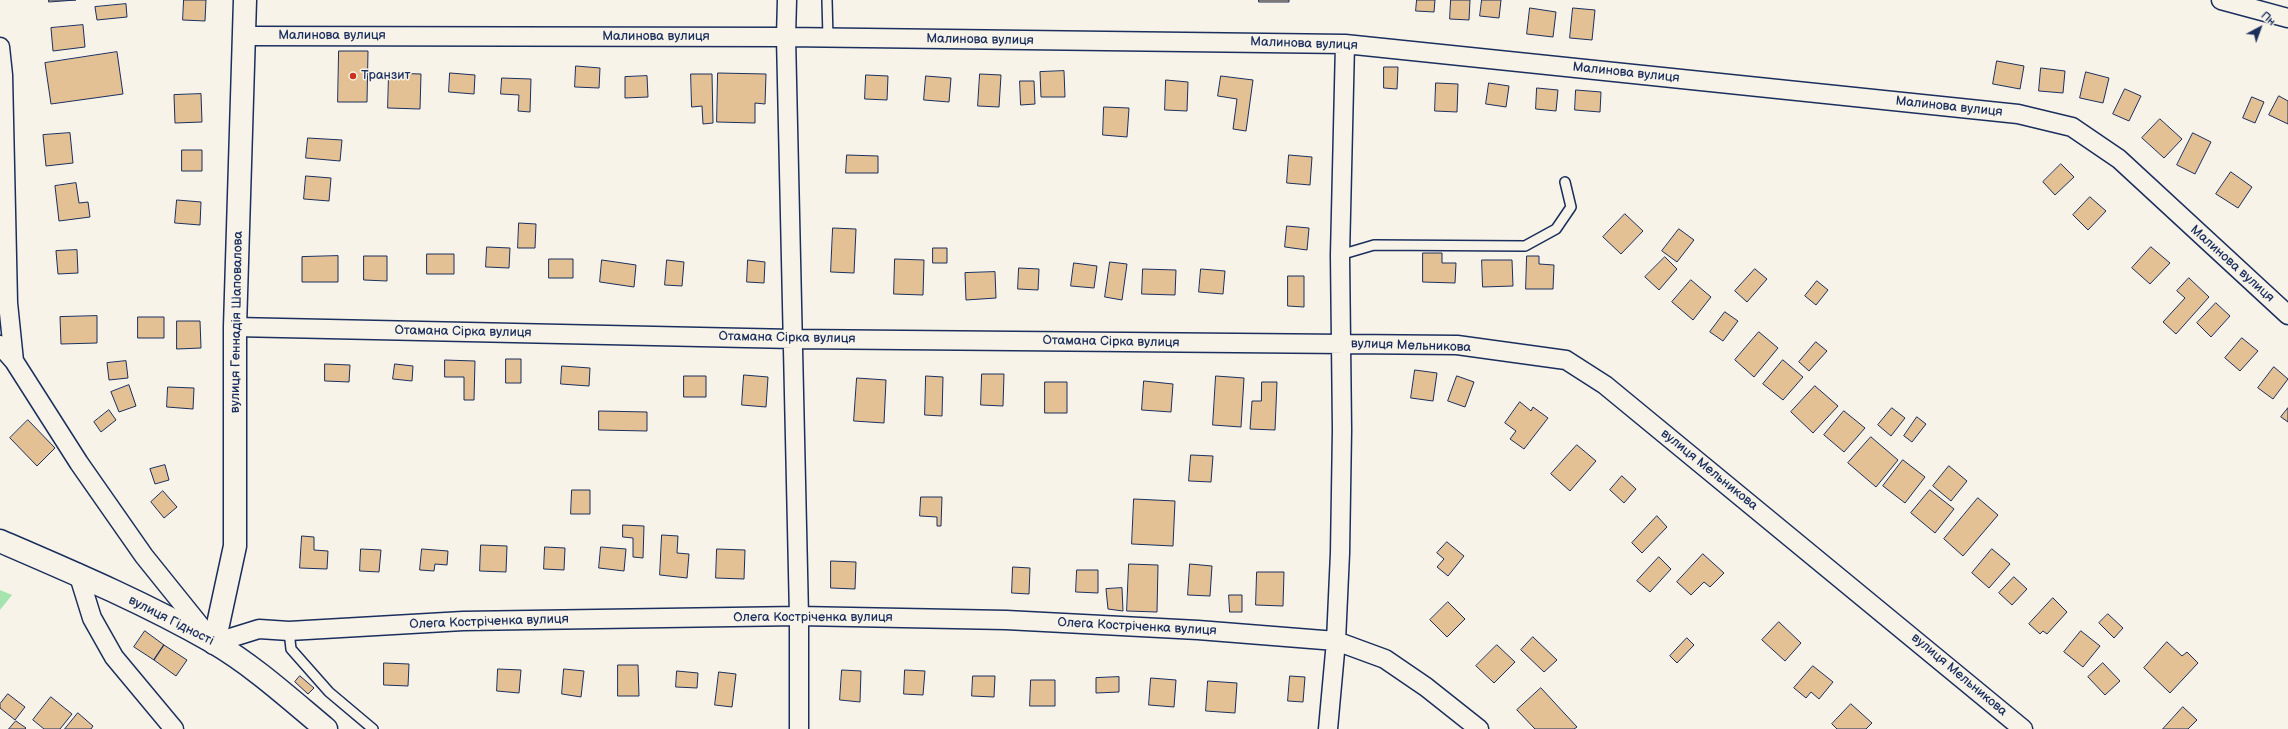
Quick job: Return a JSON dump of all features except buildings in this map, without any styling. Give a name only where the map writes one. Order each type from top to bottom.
[{"type":"street","name":"вулиця Геннадія Шаповалова","points":[[214,643],[235,546],[235,327],[245,0]]},
{"type":"street","points":[[787,0],[786,37],[799,616],[799,729]]},
{"type":"street","points":[[2221,0],[2288,18]]},
{"type":"street","name":"Малинова вулиця","points":[[244,36],[786,37],[1345,44],[2018,114],[2072,127],[2119,159],[2288,315]]},
{"type":"street","points":[[1328,729],[1336,641],[1342,430],[1339,344],[1345,44]]},
{"type":"street","points":[[0,46],[3,75],[8,303],[14,361]]},
{"type":"street","name":"Отамана Сірка вулиця","points":[[235,327],[793,339],[1339,344]]},
{"type":"street","name":"вулиця Мельникова","points":[[1339,344],[1457,346],[1566,360],[1611,390],[2023,729]]},
{"type":"street","points":[[0,345],[14,361],[79,463],[144,556],[214,643]]},
{"type":"street","name":"вулиця Гідності","points":[[1,538],[78,573],[214,643],[273,684],[326,729]]},
{"type":"street","points":[[78,573],[92,618],[114,657],[174,729]]},
{"type":"street","name":"Олега Костріченка вулиця","points":[[214,643],[259,629],[289,631],[463,621],[799,616],[1006,620],[1198,630],[1336,641],[1385,659],[1426,687],[1479,729]]},
{"type":"lane","points":[[827,0],[828,38]]},
{"type":"lane","points":[[1340,255],[1374,245],[1525,246],[1556,229],[1571,207],[1565,182]]},
{"type":"lane","points":[[289,631],[290,649],[329,692],[373,729]]},
{"type":"green space","points":[[0,590],[12,595],[0,610]]},
{"type":"place","name":"Транзит","points":[[353,76]]}]
